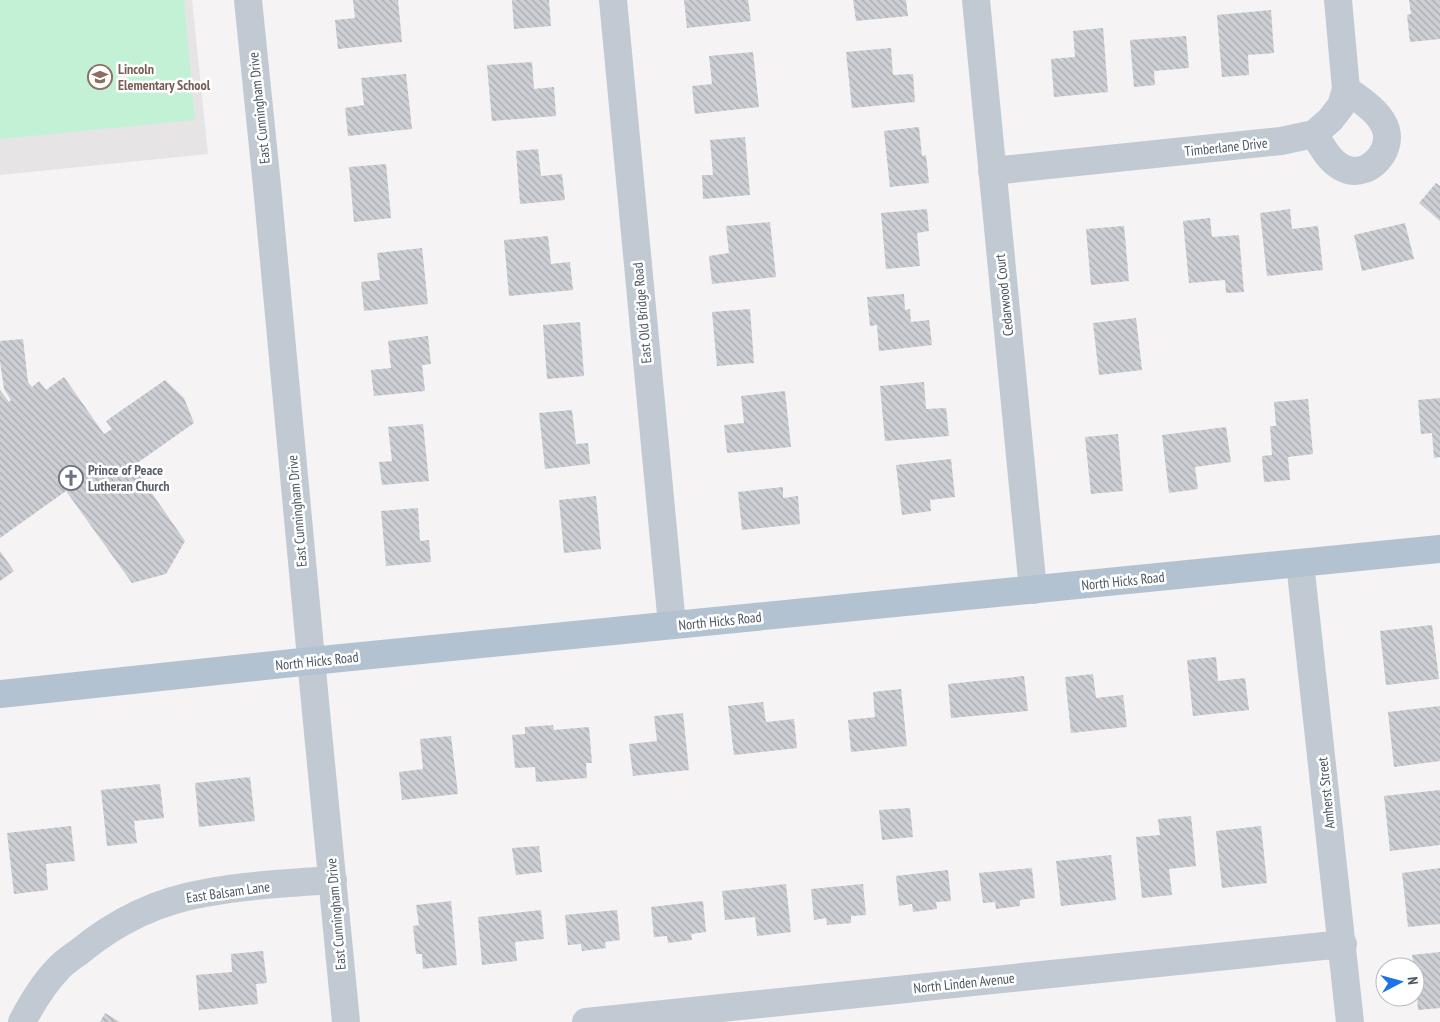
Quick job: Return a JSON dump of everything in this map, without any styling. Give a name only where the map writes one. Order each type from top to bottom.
[{"type":"main road","name":"North Hicks Road","points":[[0,694],[311,661],[1440,550]]},
{"type":"street","name":"East Cunningham Drive","points":[[248,0],[346,1022]]},
{"type":"street","name":"East Old Bridge Road","points":[[613,0],[672,625]]},
{"type":"street","name":"Cedarwood Court","points":[[976,0],[1033,590]]},
{"type":"street","name":"Timberlane Drive","points":[[992,171],[1281,142],[1314,134],[1330,120],[1341,106],[1346,89],[1338,0]]},
{"type":"street","points":[[1314,134],[1330,159],[1347,170],[1360,171],[1372,166],[1380,156],[1387,144],[1386,130],[1376,114],[1346,89]]},
{"type":"street","name":"Amherst Street","points":[[1300,563],[1350,1022]]},
{"type":"street","name":"East Balsam Lane","points":[[22,1022],[44,986],[59,968],[110,929],[146,910],[166,902],[203,893],[333,880]]},
{"type":"street","name":"North Linden Avenue","points":[[586,1022],[1343,944]]},
{"type":"shaded area","name":"Lincoln Elementary School","points":[[0,0],[192,0],[208,154],[0,175]]},
{"type":"green space","name":"Lincoln Elementary School","points":[[0,0],[184,0],[195,120],[0,139]]},
{"type":"building","points":[[353,0],[398,0],[402,42],[338,49],[335,20],[355,18]]},
{"type":"building","points":[[512,0],[549,0],[551,26],[514,29]]},
{"type":"building","points":[[684,0],[748,0],[751,21],[687,28]]},
{"type":"building","points":[[853,0],[906,0],[908,16],[856,21]]},
{"type":"building","points":[[1409,0],[1440,0],[1440,39],[1410,42],[1407,15],[1411,14]]},
{"type":"building","points":[[1271,10],[1274,53],[1248,55],[1249,75],[1222,77],[1217,15]]},
{"type":"building","points":[[1103,28],[1108,92],[1054,97],[1051,59],[1075,57],[1073,31]]},
{"type":"building","points":[[1186,36],[1189,68],[1154,71],[1155,85],[1134,87],[1130,40]]},
{"type":"building","points":[[891,48],[893,75],[913,74],[915,102],[852,108],[846,52]]},
{"type":"building","points":[[753,52],[759,107],[695,114],[692,86],[712,84],[709,56]]},
{"type":"building","points":[[532,62],[534,89],[554,87],[556,116],[492,121],[487,65]]},
{"type":"building","points":[[406,74],[412,129],[348,136],[345,108],[364,105],[361,78]]},
{"type":"building","points":[[919,127],[922,156],[926,155],[929,183],[890,187],[884,131]]},
{"type":"building","points":[[745,137],[750,195],[703,199],[702,175],[713,175],[710,140]]},
{"type":"building","points":[[538,149],[541,176],[562,174],[565,200],[520,204],[516,151]]},
{"type":"building","points":[[386,164],[391,218],[354,222],[349,167]]},
{"type":"building","points":[[1436,183],[1440,186],[1440,221],[1419,203]]},
{"type":"building","points":[[927,209],[929,231],[917,233],[920,266],[886,269],[881,213]]},
{"type":"building","points":[[1290,209],[1292,229],[1318,226],[1323,270],[1267,276],[1260,213]]},
{"type":"building","points":[[1210,218],[1212,237],[1239,235],[1244,292],[1226,293],[1225,280],[1189,283],[1183,221]]},
{"type":"building","points":[[770,222],[776,277],[712,284],[709,256],[729,253],[726,226]]},
{"type":"building","points":[[1405,223],[1414,259],[1362,271],[1354,235]]},
{"type":"building","points":[[1124,226],[1129,281],[1091,285],[1086,229]]},
{"type":"building","points":[[548,236],[551,264],[570,262],[573,290],[509,296],[504,240]]},
{"type":"building","points":[[422,248],[428,304],[364,311],[361,282],[380,280],[377,253]]},
{"type":"building","points":[[904,294],[905,310],[910,309],[911,322],[929,320],[932,345],[879,351],[877,325],[870,326],[867,297]]},
{"type":"building","points":[[750,309],[754,363],[717,366],[712,312]]},
{"type":"building","points":[[1136,318],[1142,370],[1099,375],[1093,323]]},
{"type":"building","points":[[580,322],[584,376],[547,379],[543,325]]},
{"type":"building","points":[[428,336],[431,364],[422,365],[425,391],[374,396],[371,370],[391,368],[388,341]]},
{"type":"building","name":"Prince of Peace Lutheran Church","points":[[23,339],[28,382],[32,387],[39,381],[46,390],[64,377],[104,434],[112,429],[106,421],[165,380],[184,398],[194,423],[133,466],[185,541],[166,574],[132,583],[66,491],[0,538],[0,390],[9,402],[11,400],[4,389],[0,361],[0,341]]},
{"type":"building","points":[[924,382],[926,409],[946,408],[949,436],[885,441],[880,386]]},
{"type":"building","points":[[785,391],[791,447],[727,453],[724,425],[744,423],[741,396]]},
{"type":"building","points":[[1440,398],[1440,457],[1434,458],[1432,433],[1421,434],[1418,400]]},
{"type":"building","points":[[1308,399],[1313,454],[1288,457],[1290,480],[1264,482],[1262,456],[1272,455],[1270,426],[1276,426],[1274,402]]},
{"type":"building","points":[[572,410],[576,444],[588,443],[590,464],[545,469],[539,413]]},
{"type":"building","points":[[423,424],[429,481],[382,485],[379,462],[392,461],[388,427]]},
{"type":"building","points":[[1226,427],[1231,462],[1195,467],[1198,489],[1169,493],[1162,435]]},
{"type":"building","points":[[1118,434],[1123,491],[1091,494],[1085,437]]},
{"type":"building","points":[[951,459],[955,497],[930,500],[931,511],[902,515],[896,465]]},
{"type":"building","points":[[783,487],[783,498],[798,496],[800,524],[742,530],[738,492]]},
{"type":"building","points":[[596,496],[601,549],[564,553],[559,500]]},
{"type":"building","points":[[418,508],[420,541],[429,540],[431,562],[386,566],[381,511]]},
{"type":"building","points":[[0,551],[14,571],[0,581]]},
{"type":"building","points":[[1432,625],[1439,679],[1386,685],[1380,631]]},
{"type":"building","points":[[1216,657],[1218,681],[1245,678],[1249,710],[1193,716],[1187,660]]},
{"type":"building","points":[[1093,674],[1096,698],[1123,695],[1127,727],[1071,733],[1065,677]]},
{"type":"building","points":[[1024,676],[1028,711],[951,718],[948,684]]},
{"type":"building","points":[[901,689],[907,746],[851,752],[848,720],[875,717],[873,692]]},
{"type":"building","points":[[763,702],[766,722],[794,719],[797,748],[734,755],[728,706]]},
{"type":"building","points":[[1440,706],[1440,761],[1394,767],[1388,712]]},
{"type":"building","points":[[683,713],[689,770],[633,776],[629,744],[657,741],[654,716]]},
{"type":"building","points":[[553,725],[554,730],[589,727],[592,763],[586,763],[587,778],[536,782],[535,767],[515,768],[512,735],[525,734],[525,727]]},
{"type":"building","points":[[451,736],[458,794],[402,800],[399,772],[423,769],[420,739]]},
{"type":"building","points":[[250,777],[255,821],[199,827],[195,783]]},
{"type":"building","points":[[160,784],[164,818],[134,821],[137,843],[107,846],[101,790]]},
{"type":"building","points":[[1440,790],[1440,845],[1390,851],[1384,796]]},
{"type":"building","points":[[910,808],[913,837],[882,840],[879,810]]},
{"type":"building","points":[[1191,816],[1196,866],[1169,869],[1172,895],[1142,898],[1136,837],[1160,835],[1158,819]]},
{"type":"building","points":[[71,826],[75,861],[46,864],[48,890],[14,894],[7,833]]},
{"type":"building","points":[[1261,826],[1267,883],[1222,888],[1216,831]]},
{"type":"building","points":[[539,846],[542,872],[516,875],[512,848]]},
{"type":"building","points":[[1111,855],[1116,900],[1061,906],[1056,861]]},
{"type":"building","points":[[1032,868],[1035,898],[1020,900],[1020,906],[996,909],[995,902],[983,903],[979,873]]},
{"type":"building","points":[[1440,868],[1440,924],[1408,927],[1402,873]]},
{"type":"building","points":[[948,870],[951,901],[936,902],[937,909],[913,912],[912,904],[899,906],[896,876]]},
{"type":"building","points":[[786,884],[791,932],[757,936],[755,917],[725,920],[722,891]]},
{"type":"building","points":[[863,884],[866,915],[851,916],[851,923],[827,925],[826,918],[814,920],[811,889]]},
{"type":"building","points":[[451,901],[457,965],[423,969],[422,954],[416,954],[413,926],[419,925],[416,905]]},
{"type":"building","points":[[703,901],[706,932],[691,934],[692,940],[668,943],[667,936],[654,937],[651,907]]},
{"type":"building","points":[[541,910],[544,939],[515,942],[517,961],[482,965],[478,917]]},
{"type":"building","points":[[617,910],[620,940],[605,942],[606,948],[582,951],[581,944],[568,945],[565,915]]},
{"type":"building","points":[[263,951],[267,983],[256,984],[258,1004],[199,1010],[196,975],[232,972],[231,954]]},
{"type":"building","points":[[1440,952],[1440,1008],[1418,1010],[1418,1007],[1425,1007],[1425,957],[1412,957],[1412,955]]},
{"type":"building","points":[[105,1013],[120,1022],[100,1022]]},
{"type":"place","name":"Lincoln Elementary School","points":[[100,77]]},
{"type":"place","name":"Prince of Peace Lutheran Church","points":[[71,478]]}]
